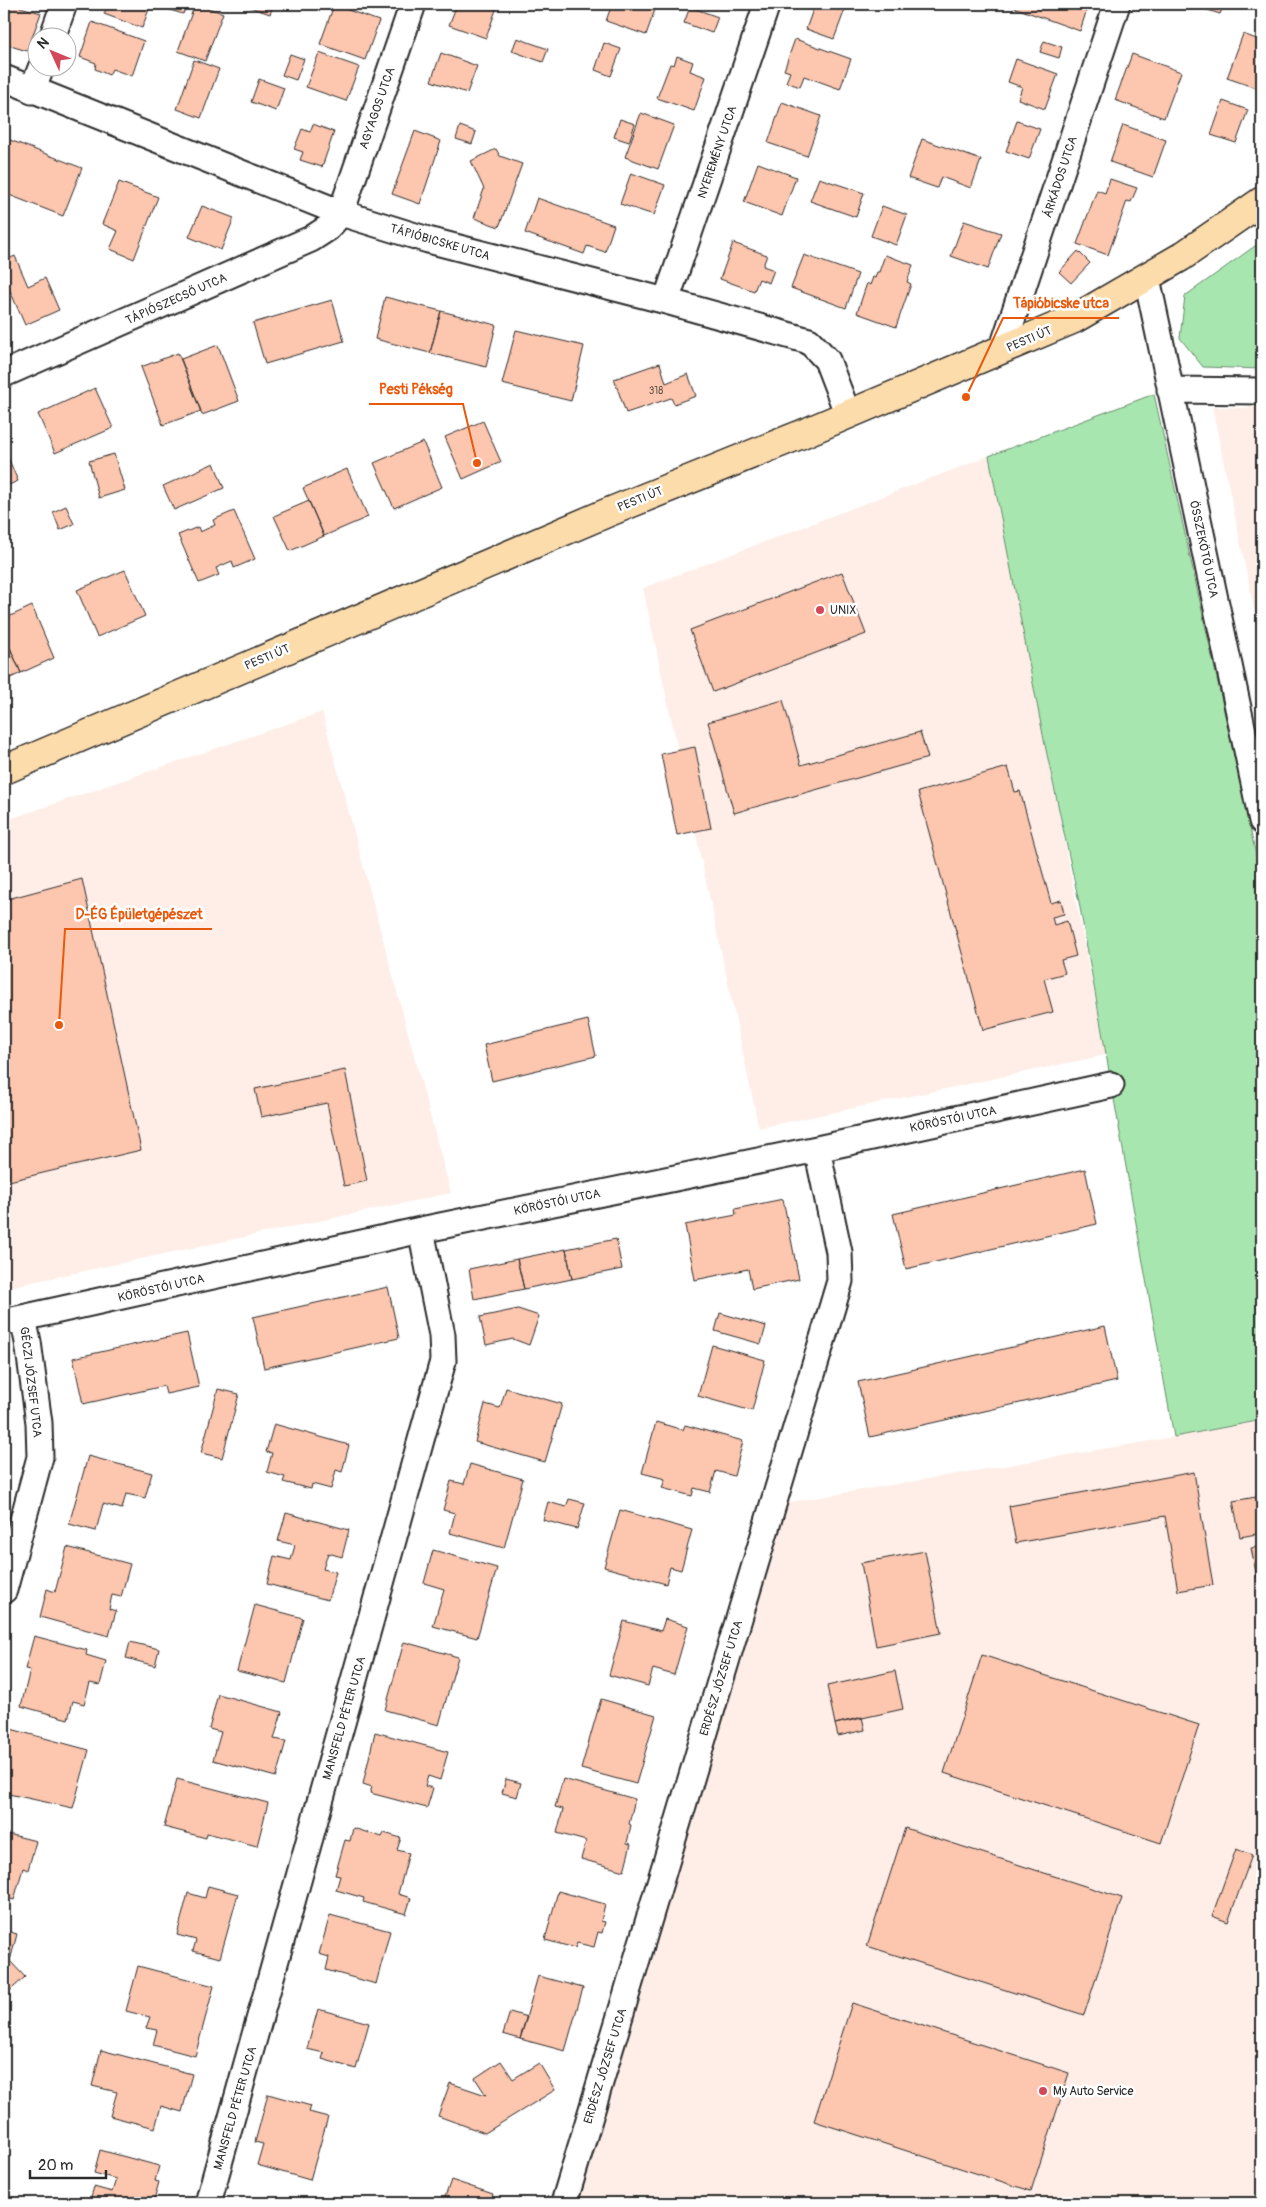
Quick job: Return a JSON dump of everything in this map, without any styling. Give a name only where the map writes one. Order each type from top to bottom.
[{"type":"main road","name":"PESTI ÚT","points":[[4,770],[609,512],[848,415],[1074,319],[1181,257],[1262,201]]},
{"type":"street","points":[[56,28],[64,4]]},
{"type":"street","name":"AGYAGOS UTCA","points":[[341,213],[414,4]]},
{"type":"street","name":"NYEREMÉNY UTCA","points":[[666,301],[768,4]]},
{"type":"street","name":"ÁRKÁDOS UTCA","points":[[1002,350],[1117,4]]},
{"type":"street","name":"TÁPIÓBICSKE UTCA","points":[[4,78],[32,91],[341,213],[428,240],[666,301],[809,341],[827,360],[848,415]]},
{"type":"street","points":[[32,91],[37,78]]},
{"type":"street","name":"TÁPIÓSZECSŐ UTCA","points":[[4,374],[311,240],[328,228],[341,213]]},
{"type":"street","name":"ÖSSZEKÖTŐ UTCA","points":[[1147,278],[1262,821]]},
{"type":"street","points":[[1170,390],[1262,391]]},
{"type":"street","name":"KÖRÖSTÓI UTCA","points":[[13,1320],[421,1230],[817,1149],[1111,1085]]},
{"type":"street","name":"ERDÉSZ JÓZSEF UTCA","points":[[564,2203],[840,1281],[838,1252],[817,1149]]},
{"type":"street","name":"MANSFELD PÉTER UTCA","points":[[208,2203],[443,1361],[442,1335],[421,1230]]},
{"type":"street","name":"GÉCZI JÓZSEF UTCA","points":[[4,1590],[40,1457],[39,1423],[28,1342],[13,1320]]},
{"type":"shaded area","points":[[1212,407],[1262,408],[1262,647]]},
{"type":"shaded area","points":[[989,456],[1106,1055],[759,1128],[643,588]]},
{"type":"shaded area","points":[[322,712],[451,1193],[4,1288],[4,821]]},
{"type":"shaded area","points":[[1262,1420],[1262,2203],[564,2203],[773,1505],[1174,1437]]},
{"type":"green space","points":[[1262,241],[1262,369],[1203,367],[1180,338],[1185,296]]},
{"type":"green space","points":[[1154,394],[1262,882],[1262,1420],[1174,1437],[1079,902],[1045,745],[989,456]]},
{"type":"building","points":[[10,4],[41,13],[35,28],[28,28],[27,51],[4,44],[4,22]]},
{"type":"building","points":[[108,4],[151,4],[142,28],[104,14]]},
{"type":"building","points":[[161,4],[187,4],[183,14],[160,7]]},
{"type":"building","points":[[195,4],[223,13],[205,61],[178,51]]},
{"type":"building","points":[[248,4],[274,4],[270,14],[247,6]]},
{"type":"building","points":[[461,4],[498,4],[486,38],[449,25],[456,7],[459,8]]},
{"type":"building","points":[[612,4],[657,4],[646,35],[606,21]]},
{"type":"building","points":[[815,4],[847,4],[834,39],[806,29]]},
{"type":"building","points":[[1014,4],[1072,4],[1087,9],[1080,31],[1013,7]]},
{"type":"building","points":[[1189,4],[1224,4],[1220,14]]},
{"type":"building","points":[[334,5],[379,21],[365,60],[320,44]]},
{"type":"building","points":[[690,7],[718,17],[712,33],[684,23]]},
{"type":"building","points":[[92,22],[144,41],[132,76],[112,69],[109,75],[95,69],[96,63],[80,57]]},
{"type":"building","points":[[1243,34],[1262,41],[1262,90],[1227,78]]},
{"type":"building","points":[[517,38],[548,49],[543,62],[512,51]]},
{"type":"building","points":[[795,39],[851,59],[840,89],[804,76],[800,87],[786,82],[790,72],[784,70]]},
{"type":"building","points":[[1044,41],[1062,47],[1059,58],[1040,52]]},
{"type":"building","points":[[604,43],[621,49],[611,76],[595,70]]},
{"type":"building","points":[[319,53],[359,67],[346,101],[306,87]]},
{"type":"building","points":[[441,53],[477,66],[467,93],[431,81]]},
{"type":"building","points":[[290,54],[304,59],[296,80],[282,75]]},
{"type":"building","points":[[1132,54],[1181,72],[1164,118],[1115,100]]},
{"type":"building","points":[[677,56],[693,62],[690,71],[706,77],[694,111],[657,98],[670,64],[674,65]]},
{"type":"building","points":[[1016,59],[1058,74],[1045,109],[1018,99],[1022,87],[1008,82]]},
{"type":"building","points":[[194,60],[219,69],[201,118],[177,109]]},
{"type":"building","points":[[259,79],[284,88],[276,111],[251,102]]},
{"type":"building","points":[[1223,101],[1248,110],[1236,143],[1211,135]]},
{"type":"building","points":[[782,102],[821,116],[807,156],[768,143]]},
{"type":"building","points":[[641,113],[674,125],[658,169],[625,157]]},
{"type":"building","points":[[620,119],[635,124],[629,142],[614,137]]},
{"type":"building","points":[[1017,121],[1040,129],[1029,159],[1006,151]]},
{"type":"building","points":[[313,124],[334,132],[322,167],[300,160],[303,152],[294,149],[302,129],[310,132]]},
{"type":"building","points":[[1123,125],[1166,140],[1153,177],[1110,162]]},
{"type":"building","points":[[460,126],[476,132],[472,144],[456,139]]},
{"type":"building","points":[[415,131],[441,141],[420,204],[392,194]]},
{"type":"building","points":[[922,139],[981,160],[971,188],[941,177],[937,188],[908,178]]},
{"type":"building","points":[[10,140],[82,168],[63,216],[4,193],[4,155]]},
{"type":"building","points":[[496,149],[500,156],[522,164],[499,227],[474,218],[484,189],[471,161]]},
{"type":"building","points":[[758,163],[796,177],[782,216],[744,202]]},
{"type":"building","points":[[631,173],[665,185],[654,215],[620,204]]},
{"type":"building","points":[[819,178],[864,193],[856,217],[810,201]]},
{"type":"building","points":[[1110,179],[1137,188],[1131,202],[1127,201],[1108,255],[1077,244],[1097,190],[1105,193]]},
{"type":"building","points":[[119,182],[158,197],[134,259],[110,249],[118,231],[102,224]]},
{"type":"building","points":[[537,198],[614,225],[605,252],[587,246],[584,254],[525,233]]},
{"type":"building","points":[[202,206],[234,218],[221,250],[189,237]]},
{"type":"building","points":[[882,206],[907,215],[896,245],[871,236]]},
{"type":"building","points":[[964,221],[1001,233],[988,269],[951,256]]},
{"type":"building","points":[[733,243],[767,255],[763,266],[774,270],[769,283],[759,279],[754,291],[720,279]]},
{"type":"building","points":[[1078,251],[1090,263],[1071,283],[1059,272]]},
{"type":"building","points":[[804,255],[858,274],[846,308],[791,288]]},
{"type":"building","points":[[885,255],[913,265],[907,282],[911,284],[896,327],[857,313],[867,283],[870,285],[873,277],[875,278],[877,272],[879,272]]},
{"type":"building","points":[[15,256],[28,286],[45,278],[59,310],[25,325],[4,277],[4,261]]},
{"type":"building","points":[[385,297],[441,311],[430,353],[375,339]]},
{"type":"building","points":[[332,300],[344,341],[265,364],[253,323]]},
{"type":"building","points":[[441,311],[496,325],[486,367],[430,353]]},
{"type":"building","points":[[516,330],[584,346],[571,401],[502,384]]},
{"type":"building","points":[[218,345],[239,401],[202,415],[181,359]]},
{"type":"building","points":[[178,353],[201,411],[163,425],[141,367]]},
{"type":"building","points":[[660,363],[666,383],[688,374],[696,396],[674,404],[671,398],[626,413],[614,379]]},
{"type":"building","points":[[95,388],[113,428],[55,453],[38,414]]},
{"type":"building","points":[[483,421],[501,462],[463,479],[445,437]]},
{"type":"building","points":[[423,442],[442,487],[394,508],[374,463]]},
{"type":"building","points":[[4,448],[18,481],[4,487]]},
{"type":"building","points":[[114,454],[125,490],[99,498],[89,461]]},
{"type":"building","points":[[214,463],[224,488],[174,510],[163,486]]},
{"type":"building","points":[[347,469],[368,517],[324,536],[303,488]]},
{"type":"building","points":[[309,501],[324,536],[290,551],[274,516]]},
{"type":"building","points":[[66,506],[74,524],[60,530],[53,512]]},
{"type":"building","points":[[234,511],[255,559],[234,568],[232,561],[216,568],[219,575],[199,583],[178,535],[198,527],[200,532],[215,525],[213,520]]},
{"type":"building","points":[[125,570],[145,616],[97,637],[77,590]]},
{"type":"building","points":[[842,572],[866,634],[713,692],[690,630]]},
{"type":"building","points":[[32,606],[54,658],[21,673],[4,634],[4,619]]},
{"type":"building","points":[[4,634],[21,673],[4,681]]},
{"type":"building","points":[[783,700],[801,765],[920,732],[928,758],[734,813],[708,722]]},
{"type":"building","points":[[695,747],[711,828],[677,835],[661,754]]},
{"type":"building","points":[[1008,767],[1015,792],[1020,791],[1051,903],[1061,900],[1064,914],[1052,917],[1054,925],[1067,921],[1076,956],[1061,960],[1065,973],[1044,979],[1053,1012],[983,1030],[918,792]]},
{"type":"building","points":[[82,879],[141,1150],[9,1181],[4,1157],[4,900]]},
{"type":"building","points":[[588,1020],[596,1056],[492,1081],[484,1045]]},
{"type":"building","points":[[345,1070],[367,1181],[344,1186],[327,1103],[261,1117],[255,1089]]},
{"type":"building","points":[[1085,1169],[1097,1224],[906,1269],[893,1214]]},
{"type":"building","points":[[783,1199],[799,1279],[752,1289],[748,1269],[695,1280],[685,1225],[736,1215],[735,1209]]},
{"type":"building","points":[[616,1239],[622,1269],[572,1279],[566,1249]]},
{"type":"building","points":[[566,1249],[572,1279],[524,1289],[517,1259]]},
{"type":"building","points":[[517,1259],[524,1289],[474,1299],[469,1269]]},
{"type":"building","points":[[388,1287],[399,1338],[264,1368],[253,1317]]},
{"type":"building","points":[[518,1309],[539,1316],[529,1345],[513,1339],[486,1345],[480,1317]]},
{"type":"building","points":[[720,1313],[766,1326],[761,1344],[715,1331]]},
{"type":"building","points":[[1105,1326],[1117,1381],[870,1437],[858,1382]]},
{"type":"building","points":[[187,1333],[199,1387],[166,1394],[164,1386],[83,1404],[73,1358]]},
{"type":"building","points":[[712,1345],[765,1360],[752,1411],[698,1396]]},
{"type":"building","points":[[506,1388],[562,1404],[545,1462],[475,1442],[485,1404],[500,1408]]},
{"type":"building","points":[[218,1389],[239,1394],[222,1458],[201,1453]]},
{"type":"building","points":[[656,1422],[683,1430],[685,1425],[743,1441],[734,1476],[716,1471],[710,1492],[694,1488],[692,1496],[662,1488],[665,1479],[642,1473]]},
{"type":"building","points":[[274,1424],[349,1445],[342,1472],[336,1470],[331,1489],[312,1484],[311,1489],[283,1482],[285,1477],[267,1472],[272,1453],[266,1452]]},
{"type":"building","points":[[88,1456],[152,1473],[145,1498],[126,1494],[122,1509],[103,1504],[96,1531],[69,1524]]},
{"type":"building","points":[[470,1464],[523,1479],[504,1548],[450,1533],[455,1513],[443,1510],[451,1481],[464,1484]]},
{"type":"building","points":[[1194,1472],[1213,1585],[1178,1591],[1165,1516],[1016,1543],[1009,1506]]},
{"type":"building","points":[[1262,1496],[1262,1533],[1240,1537],[1233,1501]]},
{"type":"building","points":[[569,1499],[585,1503],[577,1529],[543,1520],[548,1502],[566,1507]]},
{"type":"building","points":[[620,1510],[692,1530],[681,1570],[670,1567],[666,1584],[604,1567]]},
{"type":"building","points":[[286,1513],[349,1530],[342,1557],[328,1553],[323,1569],[336,1572],[328,1600],[267,1584],[274,1556],[291,1560],[295,1545],[278,1541]]},
{"type":"building","points":[[1262,1546],[1262,1602],[1251,1548]]},
{"type":"building","points":[[67,1547],[130,1564],[121,1597],[112,1595],[109,1609],[116,1611],[109,1636],[40,1617],[47,1589],[55,1592]]},
{"type":"building","points":[[433,1550],[497,1568],[477,1638],[433,1626],[444,1589],[424,1583]]},
{"type":"building","points":[[925,1551],[941,1633],[876,1646],[861,1563]]},
{"type":"building","points":[[255,1605],[303,1618],[286,1683],[237,1671]]},
{"type":"building","points":[[665,1619],[688,1626],[674,1675],[653,1669],[648,1686],[609,1675],[624,1621],[661,1631]]},
{"type":"building","points":[[34,1636],[87,1650],[86,1655],[106,1661],[100,1685],[90,1683],[84,1704],[73,1701],[68,1719],[21,1706],[30,1670],[25,1669]]},
{"type":"building","points":[[130,1642],[159,1649],[155,1666],[126,1658]]},
{"type":"building","points":[[404,1642],[458,1657],[439,1725],[385,1710]]},
{"type":"building","points":[[982,1655],[1199,1725],[1161,1843],[944,1773]]},
{"type":"building","points":[[895,1671],[903,1709],[835,1724],[827,1686]]},
{"type":"building","points":[[218,1694],[282,1712],[274,1739],[286,1741],[276,1777],[213,1760],[221,1732],[209,1729]]},
{"type":"building","points":[[601,1699],[656,1715],[636,1784],[581,1769]]},
{"type":"building","points":[[862,1717],[865,1730],[838,1736],[835,1724]]},
{"type":"building","points":[[7,1728],[89,1750],[73,1808],[4,1793],[4,1738]]},
{"type":"building","points":[[375,1732],[448,1752],[440,1780],[428,1776],[425,1786],[433,1788],[427,1808],[370,1793],[372,1787],[363,1784]]},
{"type":"building","points":[[177,1779],[268,1803],[257,1846],[207,1833],[206,1838],[164,1827]]},
{"type":"building","points":[[506,1779],[521,1783],[517,1797],[502,1793]]},
{"type":"building","points":[[563,1779],[635,1799],[627,1843],[631,1844],[624,1871],[581,1859],[586,1841],[557,1833],[563,1809],[555,1807]]},
{"type":"building","points":[[353,1828],[382,1837],[384,1833],[401,1838],[397,1850],[409,1853],[398,1894],[411,1898],[406,1914],[363,1902],[364,1898],[336,1890],[340,1876],[335,1875],[345,1840],[350,1841]]},
{"type":"building","points":[[905,1828],[1122,1898],[1084,2015],[867,1946]]},
{"type":"building","points":[[4,1833],[36,1841],[28,1870],[23,1868],[14,1900],[4,1897]]},
{"type":"building","points":[[1236,1849],[1252,1855],[1228,1922],[1212,1916]]},
{"type":"building","points":[[208,1886],[238,1894],[220,1958],[193,1951],[196,1940],[177,1935],[188,1893],[205,1898]]},
{"type":"building","points":[[558,1891],[605,1904],[601,1921],[605,1922],[602,1933],[598,1932],[594,1947],[577,1943],[575,1948],[545,1940]]},
{"type":"building","points":[[330,1915],[390,1931],[376,1984],[326,1970],[329,1957],[319,1954]]},
{"type":"building","points":[[4,1930],[17,1934],[10,1961],[25,1977],[4,1996]]},
{"type":"building","points":[[138,1966],[214,1986],[195,2056],[153,2045],[157,2030],[146,2028],[150,2017],[126,2011]]},
{"type":"building","points":[[538,1976],[583,1988],[565,2051],[520,2039]]},
{"type":"building","points":[[852,2003],[1069,2073],[1031,2191],[814,2121]]},
{"type":"building","points":[[318,2009],[369,2023],[356,2069],[322,2059],[324,2053],[307,2049]]},
{"type":"building","points":[[510,2012],[527,2017],[520,2039],[503,2034]]},
{"type":"building","points":[[101,2050],[192,2074],[182,2112],[161,2106],[155,2128],[110,2116],[117,2092],[92,2086]]},
{"type":"building","points":[[501,2061],[513,2079],[539,2063],[555,2090],[485,2133],[438,2116],[450,2083],[486,2095],[475,2078]]},
{"type":"building","points":[[268,2094],[311,2106],[309,2112],[328,2117],[310,2180],[257,2165],[263,2144],[255,2142]]},
{"type":"building","points":[[100,2150],[159,2166],[155,2181],[159,2182],[153,2203],[89,2203],[94,2187],[112,2192],[116,2179],[94,2173]]},
{"type":"building","points":[[451,2180],[493,2194],[490,2203],[443,2203]]},
{"type":"place","name":"Tápióbicske utca","points":[[966,397]]},
{"type":"place","name":"Pesti Pékség","points":[[477,463]]},
{"type":"place","name":"UNIX","points":[[820,610]]},
{"type":"place","name":"D-ÉG Épületgépészet","points":[[59,1025]]},
{"type":"place","name":"My Auto Service","points":[[1043,2091]]}]
